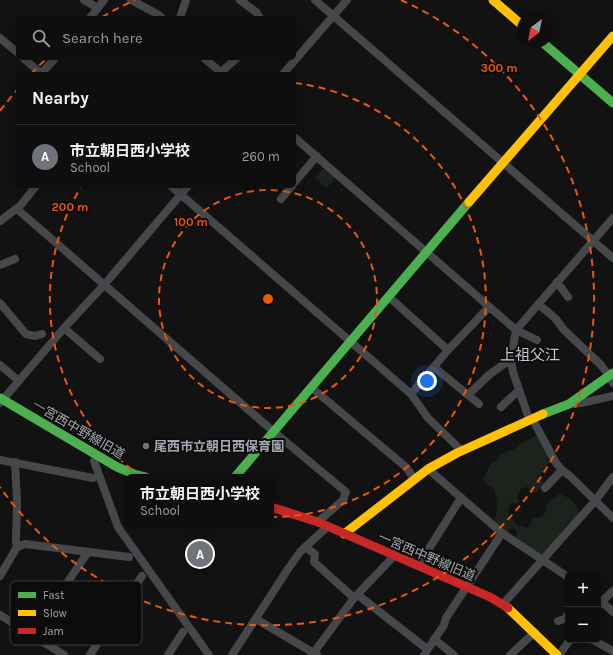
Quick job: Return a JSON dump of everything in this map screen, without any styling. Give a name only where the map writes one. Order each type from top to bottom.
[{"type":"street","points":[[84,0],[98,8]]},
{"type":"street","points":[[92,16],[104,0]]},
{"type":"street","points":[[131,0],[160,16]]},
{"type":"street","points":[[181,16],[186,0]]},
{"type":"street","points":[[240,0],[256,12],[259,16]]},
{"type":"street","points":[[315,0],[613,258]]},
{"type":"street","points":[[296,59],[347,0]]},
{"type":"street","points":[[493,0],[517,21]]},
{"type":"street","points":[[238,474],[312,388],[350,341],[613,36]]},
{"type":"street","points":[[0,38],[16,52]]},
{"type":"street","points":[[549,48],[613,103]]},
{"type":"street","points":[[25,60],[40,72]]},
{"type":"street","points":[[44,72],[53,60]]},
{"type":"street","points":[[206,60],[221,72]]},
{"type":"street","points":[[223,72],[235,60]]},
{"type":"street","points":[[285,72],[295,60]]},
{"type":"street","points":[[296,139],[516,330],[537,340]]},
{"type":"street","points":[[296,181],[317,156]]},
{"type":"street","points":[[0,221],[17,209],[34,188]]},
{"type":"street","points":[[173,188],[411,394],[428,418],[462,451]]},
{"type":"street","points":[[1,400],[104,285],[186,188]]},
{"type":"street","points":[[281,199],[290,188]]},
{"type":"street","points":[[17,209],[274,432],[346,492],[343,500],[318,522]]},
{"type":"street","points":[[613,218],[516,330],[511,358],[512,372],[528,416],[556,463],[613,518]]},
{"type":"street","points":[[0,265],[15,259]]},
{"type":"street","points":[[557,282],[568,297]]},
{"type":"street","points":[[389,297],[448,350]]},
{"type":"street","points":[[0,302],[26,334],[35,336],[42,334]]},
{"type":"street","points":[[344,534],[428,469],[462,451],[531,419],[569,404],[612,377],[564,330],[555,318],[538,304]]},
{"type":"street","points":[[411,394],[448,350],[489,307]]},
{"type":"street","points":[[64,328],[100,359]]},
{"type":"street","points":[[468,395],[490,374],[511,358]]},
{"type":"street","points":[[0,365],[19,381]]},
{"type":"street","points":[[434,367],[479,404]]},
{"type":"street","points":[[312,388],[407,468],[414,479]]},
{"type":"street","points":[[501,407],[519,390]]},
{"type":"street","points":[[569,404],[613,396]]},
{"type":"street","name":"一宮西中野線旧道","points":[[1,400],[117,466],[134,474]]},
{"type":"street","points":[[0,460],[93,478]]},
{"type":"street","points":[[94,461],[118,527],[209,655]]},
{"type":"street","points":[[15,462],[17,547]]},
{"type":"street","points":[[428,469],[502,533],[565,576]]},
{"type":"street","points":[[545,488],[562,470]]},
{"type":"street","points":[[503,604],[595,501],[613,477]]},
{"type":"street","points":[[418,566],[461,498]]},
{"type":"street","name":"一宮西中野線旧道","points":[[274,508],[318,522],[468,587],[503,604],[512,610],[558,655]]},
{"type":"street","points":[[232,655],[288,569],[306,547],[327,527]]},
{"type":"street","points":[[306,547],[315,554],[314,562],[425,652],[444,626],[446,618],[468,587],[502,533]]},
{"type":"street","points":[[1,572],[17,547],[25,544],[130,557]]},
{"type":"street","points":[[68,581],[88,552]]},
{"type":"street","points":[[256,619],[314,654],[356,597],[394,556]]},
{"type":"street","points":[[139,581],[142,576]]},
{"type":"street","points":[[601,600],[613,591]]},
{"type":"street","points":[[601,603],[613,612]]},
{"type":"street","points":[[0,615],[10,621]]},
{"type":"street","points":[[168,655],[183,632]]},
{"type":"street","points":[[510,655],[535,632]]},
{"type":"street","points":[[434,639],[454,655]]},
{"type":"street","points":[[558,655],[568,643]]},
{"type":"street","points":[[598,643],[613,651]]},
{"type":"street","points":[[48,645],[64,655]]},
{"type":"street","points":[[90,655],[97,645]]},
{"type":"shaded area","points":[[324,168],[335,178],[327,188],[315,178]]},
{"type":"shaded area","points":[[536,436],[544,445],[549,463],[544,468],[543,473],[538,476],[544,483],[537,492],[531,492],[528,487],[524,487],[518,494],[517,498],[520,501],[517,504],[512,502],[508,508],[509,517],[518,525],[528,528],[533,518],[541,517],[546,512],[545,507],[559,494],[572,501],[577,507],[579,514],[542,556],[514,541],[517,534],[515,529],[511,528],[508,532],[504,532],[493,525],[497,512],[495,492],[483,478],[491,464],[497,460],[501,454],[516,448],[523,442]]},
{"type":"traffic: fast","points":[[549,48],[613,103]]},
{"type":"traffic: fast","points":[[238,474],[469,202]]},
{"type":"traffic: fast","points":[[543,414],[569,404],[613,373]]},
{"type":"traffic: fast","points":[[0,398],[117,467],[134,474]]},
{"type":"traffic: slow","points":[[493,0],[517,21]]},
{"type":"traffic: slow","points":[[469,202],[613,36]]},
{"type":"traffic: slow","points":[[344,534],[428,469],[457,453],[543,414]]},
{"type":"traffic: slow","points":[[508,608],[557,655]]},
{"type":"traffic: jam","points":[[274,508],[318,522],[490,597],[508,608]]},
{"type":"place","name":"尾西市立朝日西保育園","points":[[146,446]]},
{"type":"place","name":"市立朝日西小学校","points":[[200,554]]},
{"type":"district","name":"上祖父江","points":[[530,355]]}]
